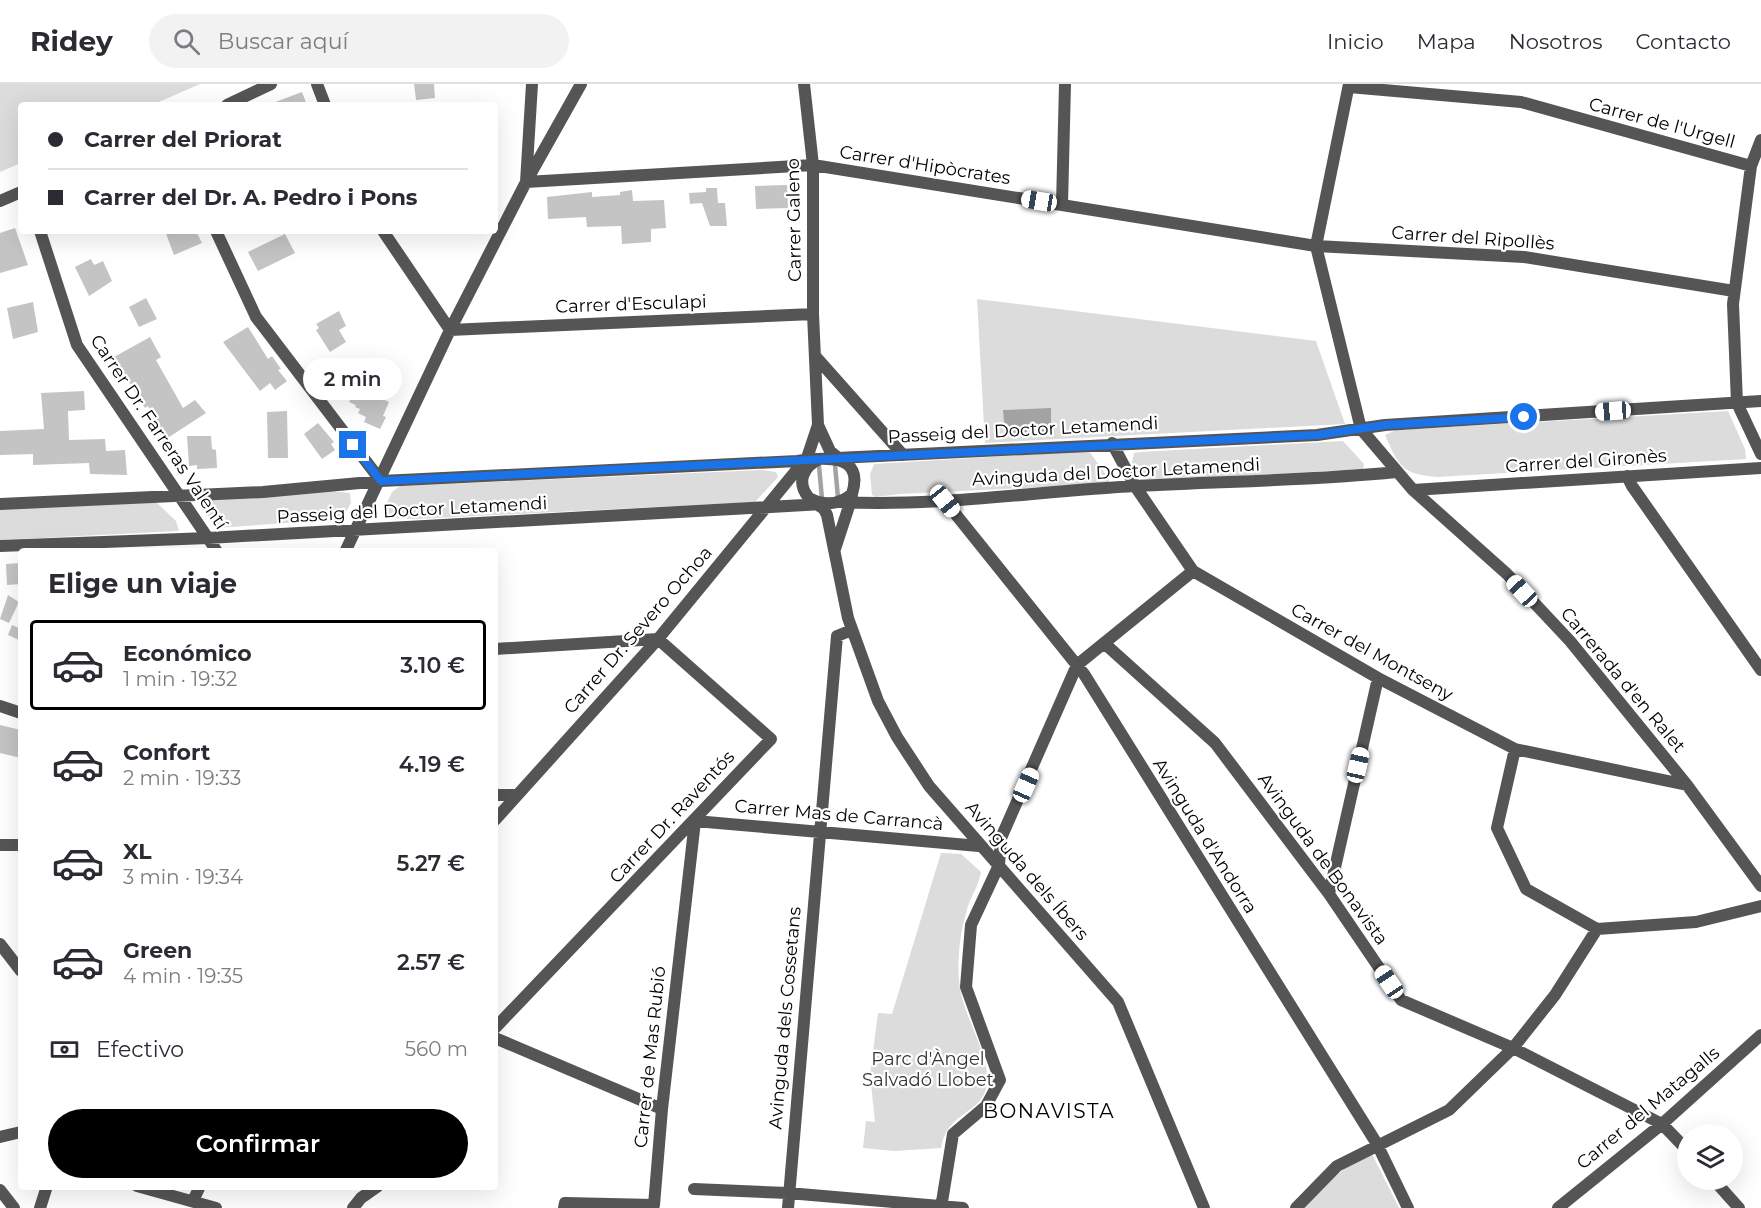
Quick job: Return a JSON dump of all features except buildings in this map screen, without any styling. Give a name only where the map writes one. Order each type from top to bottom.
[{"type":"street","points":[[233,102],[271,84]]},
{"type":"street","points":[[317,84],[324,102]]},
{"type":"street","points":[[526,182],[532,84]]},
{"type":"street","points":[[347,548],[381,481],[450,330],[526,182],[581,84]]},
{"type":"street","name":"Carrer Galeno","points":[[802,477],[805,460],[818,425],[813,314],[813,165],[804,84]]},
{"type":"street","points":[[1062,205],[1065,84]]},
{"type":"street","name":"Carrer de l'Urgell","points":[[1349,85],[1521,102],[1751,166]]},
{"type":"street","name":"Carrerada d'en Ralet","points":[[1349,85],[1316,246],[1361,429],[1395,472],[1507,574],[1562,633],[1687,785],[1761,886]]},
{"type":"street","points":[[1761,140],[1751,166],[1734,291],[1737,403],[1761,454]]},
{"type":"street","name":"Carrer d'Hipòcrates","points":[[526,182],[813,165],[1316,246]]},
{"type":"street","points":[[0,201],[18,193]]},
{"type":"street","name":"Carrer Dr. Farreras Valentí","points":[[41,234],[77,345],[215,548]]},
{"type":"street","points":[[217,234],[256,317],[381,481]]},
{"type":"street","points":[[385,234],[450,330]]},
{"type":"street","name":"Carrer del Ripollès","points":[[1316,246],[1524,257],[1734,291]]},
{"type":"street","name":"Carrer d'Esculapi","points":[[450,330],[813,314]]},
{"type":"street","points":[[816,357],[903,455]]},
{"type":"street","name":"Passeig del Doctor Letamendi","points":[[0,504],[178,496],[381,481],[1112,443],[1317,435],[1361,429],[1761,401]]},
{"type":"street","name":"Carrer Galeno","points":[[818,425],[833,459]]},
{"type":"street","name":"Carrer del Montseny","points":[[1112,443],[1135,486],[1193,571],[1378,678],[1515,749],[1687,785]]},
{"type":"street","points":[[834,553],[855,477],[850,467],[833,459],[805,468],[802,486],[817,502],[847,500]]},
{"type":"street","name":"Carrer Dr. Severo Ochoa","points":[[498,816],[658,639],[805,460]]},
{"type":"street","name":"Carrer del Gironès","points":[[1413,490],[1761,468]]},
{"type":"street","name":"Avinguda del Doctor Letamendi","points":[[847,500],[945,501],[1135,486],[1324,479],[1395,472]]},
{"type":"street","points":[[1628,476],[1637,494],[1761,670]]},
{"type":"street","name":"Avinguda d'Andorra","points":[[945,501],[1077,665],[1377,1144],[1408,1208]]},
{"type":"street","name":"Passeig del Doctor Letamendi","points":[[0,546],[357,531],[764,509],[817,502]]},
{"type":"street","name":"Avinguda dels Íbers","points":[[817,502],[827,515],[852,630],[878,700],[897,737],[929,786],[979,846],[999,865],[1118,1002],[1204,1208]]},
{"type":"street","points":[[942,1207],[953,1134],[986,1106],[1000,1080],[966,987],[971,925],[999,865],[1001,838],[1077,665],[1193,571]]},
{"type":"street","name":"Avinguda dels Cossetans","points":[[788,1208],[837,636],[852,630]]},
{"type":"street","points":[[498,649],[658,639]]},
{"type":"street","name":"Carrer Dr. Raventós","points":[[498,1025],[771,739],[658,639]]},
{"type":"street","name":"Avinguda de Bonavista","points":[[1104,643],[1215,743],[1329,894],[1401,1000],[1513,1048],[1662,1124],[1677,1140]]},
{"type":"street","points":[[1329,894],[1378,678]]},
{"type":"street","points":[[0,706],[18,712]]},
{"type":"street","points":[[1515,749],[1497,828],[1526,889],[1597,929],[1696,922],[1761,906]]},
{"type":"street","points":[[498,795],[517,795]]},
{"type":"street","name":"Carrer Mas de Carrancà","points":[[695,820],[979,846]]},
{"type":"street","name":"Carrer de Mas Rubió","points":[[564,1208],[566,1203],[654,1205],[662,1109],[695,820]]},
{"type":"street","points":[[0,845],[18,845]]},
{"type":"street","points":[[1296,1208],[1337,1166],[1449,1110],[1513,1048],[1555,995],[1597,929]]},
{"type":"street","points":[[0,945],[18,967]]},
{"type":"street","name":"Carrer del Matagalls","points":[[1558,1208],[1662,1124],[1761,1035]]},
{"type":"street","points":[[498,1039],[662,1109]]},
{"type":"street","points":[[0,1137],[18,1133]]},
{"type":"street","points":[[694,1189],[788,1193],[963,1208]]},
{"type":"street","points":[[0,1190],[14,1208]]},
{"type":"street","points":[[40,1208],[46,1190]]},
{"type":"street","points":[[152,1190],[216,1208]]},
{"type":"street","points":[[193,1201],[198,1190]]},
{"type":"street","points":[[353,1208],[361,1198],[372,1190]]},
{"type":"street","points":[[1723,1190],[1739,1208]]},
{"type":"green space","points":[[0,84],[200,84],[159,102],[18,102],[18,164],[0,172]]},
{"type":"green space","points":[[977,299],[1316,341],[1345,424],[985,443]]},
{"type":"green space","points":[[1728,411],[1745,449],[1746,459],[1437,477],[1408,471],[1398,461],[1385,435],[1396,430]]},
{"type":"green space","points":[[1343,441],[1364,464],[1363,469],[1153,481],[1136,476],[1132,462],[1134,453],[1140,452]]},
{"type":"green space","points":[[1089,451],[1109,479],[1109,484],[876,497],[872,495],[870,474],[874,464]]},
{"type":"green space","points":[[762,470],[776,472],[778,477],[755,502],[416,519],[390,518],[383,511],[392,492],[400,486]]},
{"type":"green space","points":[[328,491],[350,493],[351,503],[342,519],[217,528],[211,522],[205,505],[208,498]]},
{"type":"green space","points":[[155,501],[176,521],[179,531],[0,540],[0,507]]},
{"type":"green space","name":"Parc d'Àngel Salvadó Llobet","points":[[941,853],[961,854],[981,872],[965,916],[958,967],[962,999],[985,1062],[987,1084],[979,1102],[950,1126],[941,1148],[894,1151],[863,1148],[866,1121],[875,1122],[870,1075],[878,1013],[892,1014]]},
{"type":"green space","points":[[1369,1148],[1399,1208],[1297,1208]]},
{"type":"shaded area","points":[[1051,408],[1051,432],[1005,433],[1003,410]]},
{"type":"waterway","points":[[835,465],[838,498]]},
{"type":"waterway","points":[[819,466],[822,499]]},
{"type":"district","name":"BONAVISTA","points":[[1049,1111]]},
{"type":"route","points":[[353,445],[381,481],[1112,443],[1317,435],[1385,425],[1524,417]]}]
